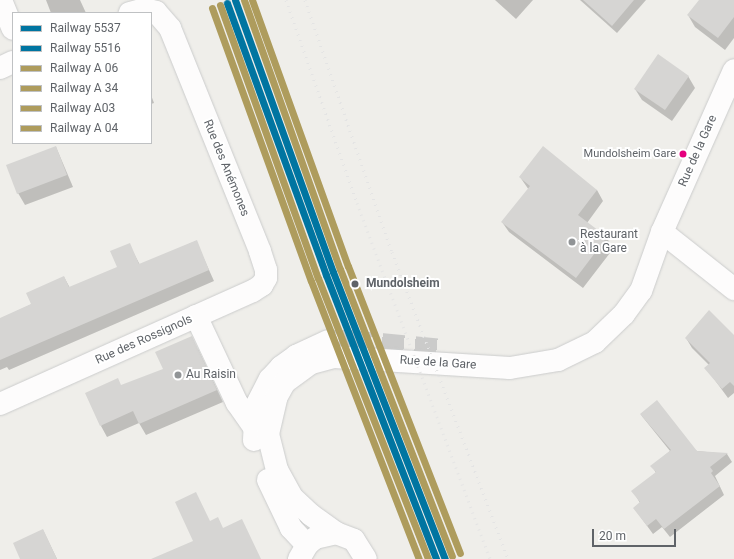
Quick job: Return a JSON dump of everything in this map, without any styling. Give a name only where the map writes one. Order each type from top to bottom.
[{"type":"street","points":[[1,0],[12,27]]},
{"type":"street","name":"Rue des Anémones","points":[[134,12],[145,9],[156,12],[170,28],[266,270],[262,285],[196,316]]},
{"type":"street","points":[[0,68],[12,62]]},
{"type":"street","name":"Rue de la Gare","points":[[303,552],[271,488],[259,458],[254,427],[256,406],[270,379],[296,356],[331,349],[460,365],[510,368],[537,365],[578,352],[595,342],[624,314],[641,291],[662,232],[729,94],[734,70]]},
{"type":"street","points":[[662,232],[734,289]]},
{"type":"street","name":"Rue de la Gare","points":[[443,350],[525,353],[560,344],[584,333],[613,308],[662,232]]},
{"type":"street","name":"Rue des Rossignols","points":[[0,404],[196,316],[237,403],[254,427]]},
{"type":"street","name":"Rue de la Gare","points":[[331,349],[285,382],[276,398],[268,434],[271,451],[283,483],[311,515],[336,533],[354,540],[361,547],[366,559]]},
{"type":"street","points":[[303,552],[320,536],[336,533]]},
{"type":"building","points":[[583,0],[634,0],[612,26]]},
{"type":"building","points":[[699,0],[734,0],[734,17],[718,38],[687,15]]},
{"type":"building","points":[[658,54],[689,76],[665,110],[634,89]]},
{"type":"building","points":[[56,146],[67,175],[17,194],[6,165]]},
{"type":"building","points":[[543,146],[597,190],[578,215],[607,237],[576,278],[501,222],[530,186],[519,177]]},
{"type":"building","points":[[197,240],[209,270],[0,360],[0,318],[31,304],[26,293],[64,276],[69,287],[117,267],[110,251],[130,243],[139,264]]},
{"type":"building","points":[[709,310],[734,335],[734,386],[730,382],[722,389],[704,368],[710,363],[685,338]]},
{"type":"building","points":[[192,336],[217,390],[139,424],[133,411],[100,426],[85,393],[118,378],[121,385],[163,369],[155,352]]},
{"type":"building","points":[[657,400],[697,451],[728,453],[710,467],[713,471],[711,473],[720,486],[664,529],[656,519],[647,526],[633,508],[640,502],[631,491],[656,472],[650,466],[671,450],[640,414]]},
{"type":"building","points":[[196,492],[210,521],[218,517],[223,528],[242,519],[261,559],[151,559],[193,541],[175,502]]},
{"type":"building","points":[[43,529],[57,559],[20,559],[13,543]]},
{"type":"tunnel","points":[[328,341],[349,341],[443,350]]},
{"type":"railway","points":[[286,0],[357,203],[490,559]]},
{"type":"railway","points":[[305,0],[392,252],[508,559]]},
{"type":"rail line","name":"5537","points":[[235,0],[333,272],[445,559]]},
{"type":"rail line","name":"A03","points":[[252,0],[348,266],[460,553]]},
{"type":"rail line","name":"5516","points":[[227,3],[326,275],[436,559]]},
{"type":"transit line","points":[[244,0],[340,269],[452,556]]},
{"type":"transit line","points":[[220,5],[318,278],[428,559]]},
{"type":"transit line","points":[[212,8],[311,281],[419,559]]},
{"type":"place","name":"Mundolsheim Gare","points":[[683,154]]},
{"type":"place","name":"Restaurant à la Gare","points":[[572,242]]},
{"type":"place","name":"Mundolsheim","points":[[355,284]]},
{"type":"place","name":"Au Raisin","points":[[178,375]]}]
